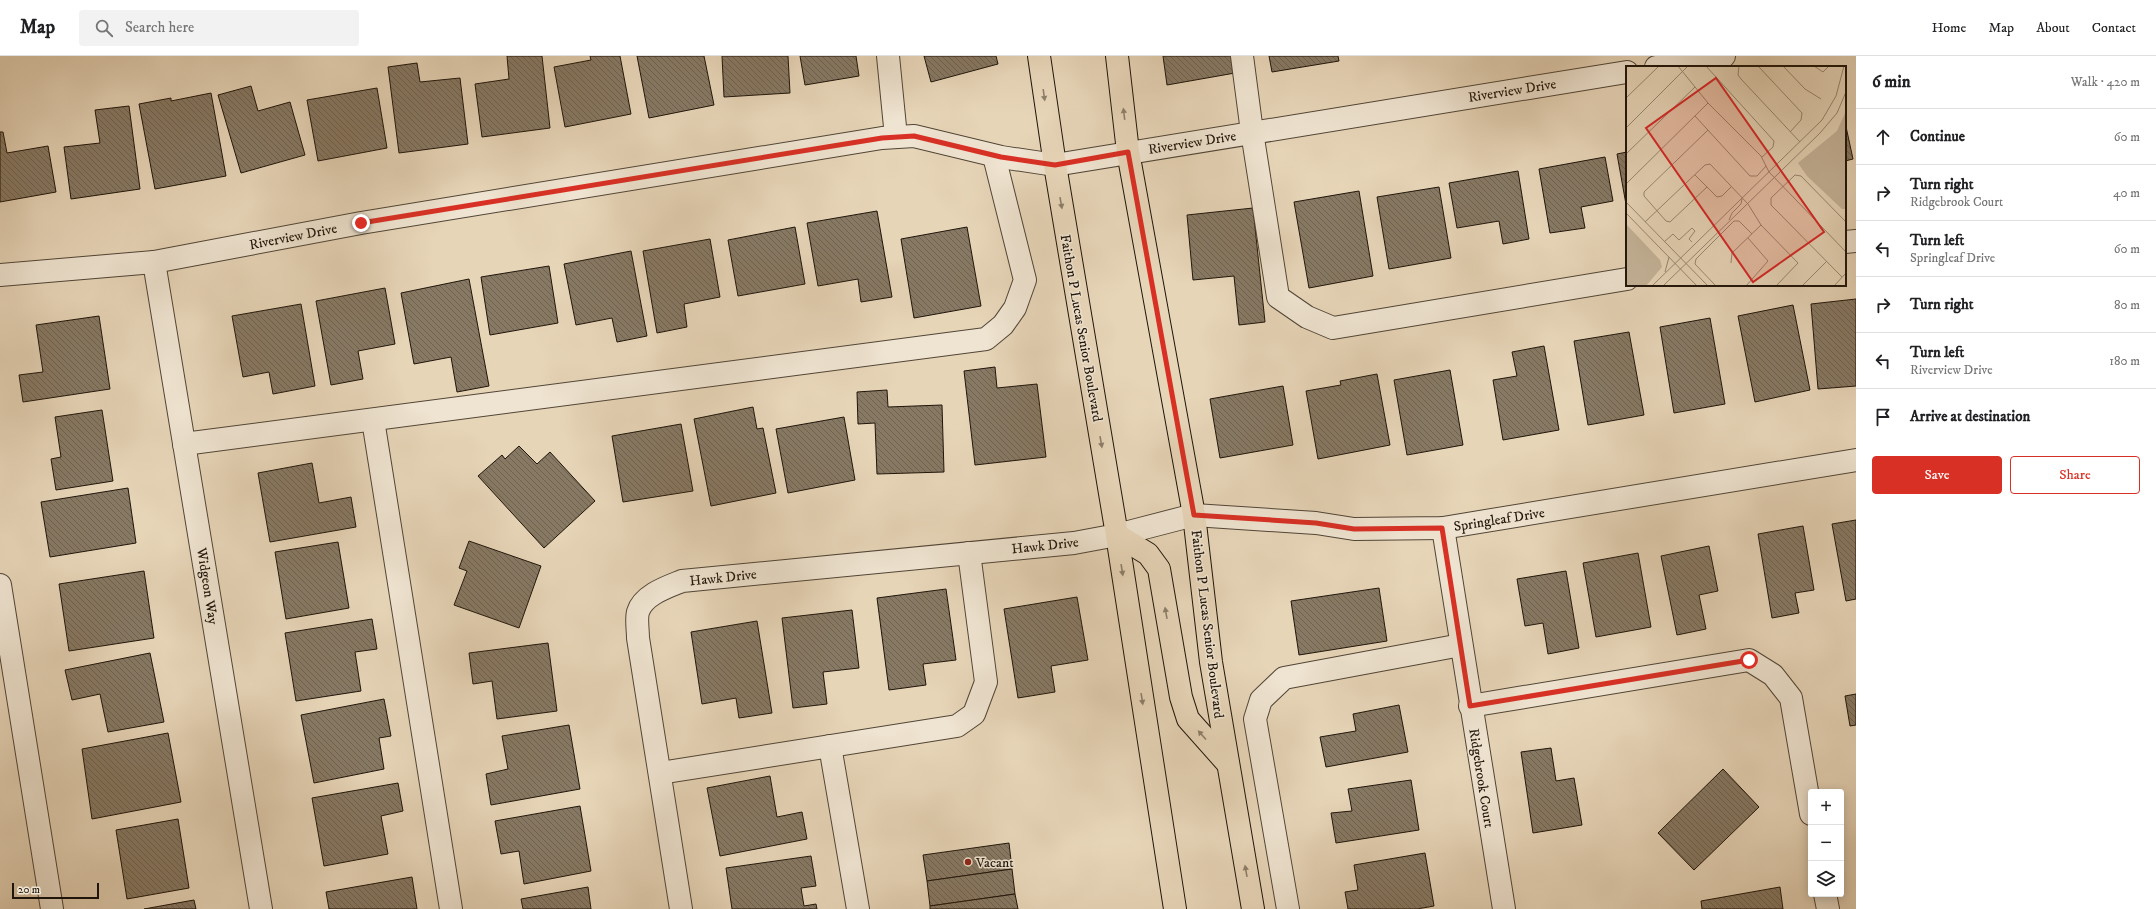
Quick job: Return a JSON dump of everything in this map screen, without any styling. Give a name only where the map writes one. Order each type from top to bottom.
[{"type":"main road","name":"Faithon P Lucas Senior Boulevard","points":[[1039,56],[1055,165],[1117,535],[1175,909]]},
{"type":"main road","name":"Faithon P Lucas Senior Boulevard","points":[[1117,56],[1128,152],[1194,515],[1211,662],[1253,909]]},
{"type":"main road","points":[[1117,535],[1148,554],[1159,569],[1181,697],[1188,719],[1228,764]]},
{"type":"street","points":[[888,56],[896,137]]},
{"type":"street","points":[[1242,56],[1252,132],[1278,297],[1307,317],[1333,328],[1626,279]]},
{"type":"street","points":[[1662,66],[1724,56]]},
{"type":"street","name":"Riverview Drive","points":[[0,275],[154,262],[361,223],[896,137],[914,136],[994,156],[1055,165],[1626,72]]},
{"type":"street","points":[[184,444],[986,338],[1003,325],[1015,308],[1025,280],[994,156]]},
{"type":"street","points":[[1846,242],[1856,241]]},
{"type":"street","name":"Widgeon Way","points":[[154,262],[261,909]]},
{"type":"street","points":[[373,420],[451,909]]},
{"type":"street","name":"Springleaf Drive","points":[[1117,535],[1194,515],[1316,523],[1354,529],[1442,528],[1856,460]]},
{"type":"street","name":"Ridgebrook Court","points":[[1442,528],[1504,909]]},
{"type":"street","name":"Hawk Drive","points":[[681,909],[638,638],[638,612],[646,601],[658,592],[682,581],[1074,543],[1117,535]]},
{"type":"street","points":[[660,773],[958,726],[974,714],[986,682],[969,553]]},
{"type":"street","points":[[0,585],[52,909]]},
{"type":"street","points":[[1288,909],[1255,718],[1261,700],[1284,678],[1461,644]]},
{"type":"street","points":[[1470,706],[1749,660],[1773,676],[1790,698],[1808,797]]},
{"type":"street","points":[[830,746],[858,909]]},
{"type":"street","points":[[1826,897],[1828,909]]},
{"type":"building","points":[[507,56],[542,56],[550,128],[482,137],[475,84],[509,79]]},
{"type":"building","points":[[590,56],[620,56],[631,114],[565,127],[554,67],[591,60]]},
{"type":"building","points":[[637,56],[704,56],[714,105],[649,118]]},
{"type":"building","points":[[722,56],[788,56],[790,93],[724,97]]},
{"type":"building","points":[[800,56],[856,56],[859,76],[805,85]]},
{"type":"building","points":[[924,56],[996,56],[998,64],[931,82]]},
{"type":"building","points":[[1163,56],[1232,56],[1235,73],[1167,85]]},
{"type":"building","points":[[1269,56],[1338,56],[1339,61],[1272,72]]},
{"type":"building","points":[[417,63],[420,82],[460,78],[468,144],[399,153],[388,67]]},
{"type":"building","points":[[251,86],[258,111],[290,102],[305,155],[241,173],[218,95]]},
{"type":"building","points":[[377,88],[387,148],[318,161],[307,100]]},
{"type":"building","points":[[211,93],[226,176],[155,189],[139,104],[171,98],[171,101]]},
{"type":"building","points":[[129,106],[140,189],[71,199],[64,147],[100,143],[95,110]]},
{"type":"building","points":[[1846,127],[1853,159],[1846,161]]},
{"type":"building","points":[[0,132],[3,132],[7,153],[48,146],[56,192],[0,202]]},
{"type":"building","points":[[1626,152],[1626,204],[1617,154]]},
{"type":"building","points":[[1605,157],[1613,201],[1581,207],[1585,228],[1550,233],[1539,169]]},
{"type":"building","points":[[1518,171],[1529,239],[1503,244],[1499,221],[1457,228],[1449,183]]},
{"type":"building","points":[[1439,187],[1451,258],[1389,269],[1377,197]]},
{"type":"building","points":[[1359,191],[1373,276],[1309,288],[1294,202]]},
{"type":"building","points":[[1253,208],[1265,322],[1239,325],[1234,276],[1193,280],[1187,215]]},
{"type":"building","points":[[877,211],[892,297],[861,302],[858,279],[818,286],[807,223]]},
{"type":"building","points":[[795,227],[805,284],[738,296],[728,240]]},
{"type":"building","points":[[967,227],[981,306],[914,318],[901,239]]},
{"type":"building","points":[[710,239],[720,297],[684,304],[687,327],[657,333],[643,251]]},
{"type":"building","points":[[631,251],[647,336],[617,342],[612,318],[576,325],[564,264]]},
{"type":"building","points":[[549,266],[558,323],[490,335],[481,277]]},
{"type":"building","points":[[469,279],[489,386],[457,392],[451,357],[414,364],[401,293]]},
{"type":"building","points":[[385,288],[395,344],[358,351],[363,379],[331,385],[316,301]]},
{"type":"building","points":[[1856,299],[1856,386],[1818,389],[1811,304]]},
{"type":"building","points":[[301,304],[315,386],[273,394],[269,372],[243,377],[232,316]]},
{"type":"building","points":[[1793,305],[1810,390],[1755,402],[1738,316]]},
{"type":"building","points":[[99,316],[110,389],[23,402],[19,375],[43,372],[36,325]]},
{"type":"building","points":[[1710,318],[1725,404],[1674,413],[1660,327]]},
{"type":"building","points":[[1629,332],[1644,415],[1588,425],[1574,341]]},
{"type":"building","points":[[1544,346],[1559,430],[1503,440],[1493,380],[1517,376],[1512,352]]},
{"type":"building","points":[[995,367],[997,388],[1037,384],[1046,457],[975,465],[964,371]]},
{"type":"building","points":[[1450,370],[1463,445],[1407,455],[1394,380]]},
{"type":"building","points":[[1377,374],[1390,445],[1318,459],[1306,391],[1341,385],[1340,381]]},
{"type":"building","points":[[1283,386],[1293,445],[1220,458],[1210,399]]},
{"type":"building","points":[[887,390],[888,407],[942,405],[944,472],[877,474],[875,423],[858,424],[857,392]]},
{"type":"building","points":[[753,407],[757,429],[763,428],[776,493],[711,506],[694,419]]},
{"type":"building","points":[[102,410],[113,481],[56,490],[51,459],[61,457],[55,417]]},
{"type":"building","points":[[844,417],[855,480],[788,493],[776,429]]},
{"type":"building","points":[[681,424],[693,491],[623,502],[612,436]]},
{"type":"building","points":[[519,446],[537,464],[550,452],[595,501],[544,548],[478,476],[502,455],[505,459]]},
{"type":"building","points":[[312,463],[319,503],[351,497],[356,527],[270,542],[258,473]]},
{"type":"building","points":[[128,488],[136,543],[50,557],[41,502]]},
{"type":"building","points":[[1856,520],[1856,599],[1846,601],[1832,524]]},
{"type":"building","points":[[1803,526],[1814,590],[1795,593],[1799,613],[1772,618],[1758,534]]},
{"type":"building","points":[[469,541],[541,566],[519,628],[454,605],[467,571],[459,568]]},
{"type":"building","points":[[338,542],[349,608],[286,619],[275,552]]},
{"type":"building","points":[[1709,546],[1718,591],[1699,595],[1706,629],[1677,635],[1661,556]]},
{"type":"building","points":[[1638,553],[1651,627],[1596,637],[1583,563]]},
{"type":"building","points":[[144,571],[154,638],[69,651],[59,584]]},
{"type":"building","points":[[1566,571],[1579,648],[1548,654],[1543,623],[1525,626],[1517,579]]},
{"type":"building","points":[[1379,588],[1387,641],[1299,655],[1291,601]]},
{"type":"building","points":[[946,589],[956,660],[923,664],[926,685],[889,690],[877,598]]},
{"type":"building","points":[[1077,597],[1088,660],[1051,666],[1055,692],[1018,698],[1004,609]]},
{"type":"building","points":[[852,610],[859,668],[823,672],[827,704],[793,708],[782,618]]},
{"type":"building","points":[[372,619],[377,649],[355,652],[361,691],[296,701],[285,633]]},
{"type":"building","points":[[757,621],[772,713],[739,718],[736,698],[702,704],[691,632]]},
{"type":"building","points":[[548,643],[557,711],[497,719],[492,681],[473,684],[469,653]]},
{"type":"building","points":[[150,653],[164,722],[108,732],[100,694],[72,700],[65,670]]},
{"type":"building","points":[[1856,694],[1856,725],[1850,726],[1845,696]]},
{"type":"building","points":[[384,699],[391,736],[379,738],[384,769],[314,783],[301,715]]},
{"type":"building","points":[[1399,705],[1408,752],[1326,767],[1320,737],[1356,731],[1353,714]]},
{"type":"building","points":[[569,725],[580,789],[491,805],[486,774],[508,769],[502,736]]},
{"type":"building","points":[[168,733],[181,802],[92,819],[82,749]]},
{"type":"building","points":[[1551,748],[1556,781],[1574,778],[1582,825],[1533,833],[1521,752]]},
{"type":"building","points":[[1723,769],[1759,807],[1694,870],[1658,833]]},
{"type":"building","points":[[770,776],[777,817],[802,812],[807,839],[720,856],[707,788]]},
{"type":"building","points":[[1411,780],[1419,830],[1336,843],[1331,813],[1352,811],[1348,789]]},
{"type":"building","points":[[398,783],[403,811],[381,816],[388,854],[324,866],[312,798]]},
{"type":"building","points":[[580,806],[591,871],[524,884],[519,851],[501,854],[495,821]]},
{"type":"building","points":[[178,819],[189,888],[127,899],[116,830]]},
{"type":"building","name":"Vacant","points":[[1009,843],[1012,869],[927,881],[923,855]]},
{"type":"building","points":[[1425,853],[1434,906],[1417,909],[1348,909],[1345,892],[1358,890],[1354,865]]},
{"type":"building","points":[[811,856],[816,886],[801,888],[804,906],[816,904],[817,909],[732,909],[726,868]]},
{"type":"building","name":"Vacant","points":[[1012,869],[1015,894],[930,906],[927,881]]},
{"type":"building","points":[[412,877],[417,909],[329,909],[326,892]]},
{"type":"building","points":[[588,887],[591,909],[523,909],[521,899]]},
{"type":"building","points":[[1780,887],[1783,909],[1702,909],[1701,901]]},
{"type":"building","name":"Vacant","points":[[1015,894],[1018,909],[930,909],[930,906]]},
{"type":"building","points":[[194,900],[196,909],[144,909]]},
{"type":"place","name":"Vacant","points":[[968,862]]},
{"type":"route","points":[[361,223],[882,138],[914,136],[1001,157],[1055,165],[1128,152],[1194,515],[1316,523],[1354,529],[1442,528],[1470,706],[1749,660]]}]
